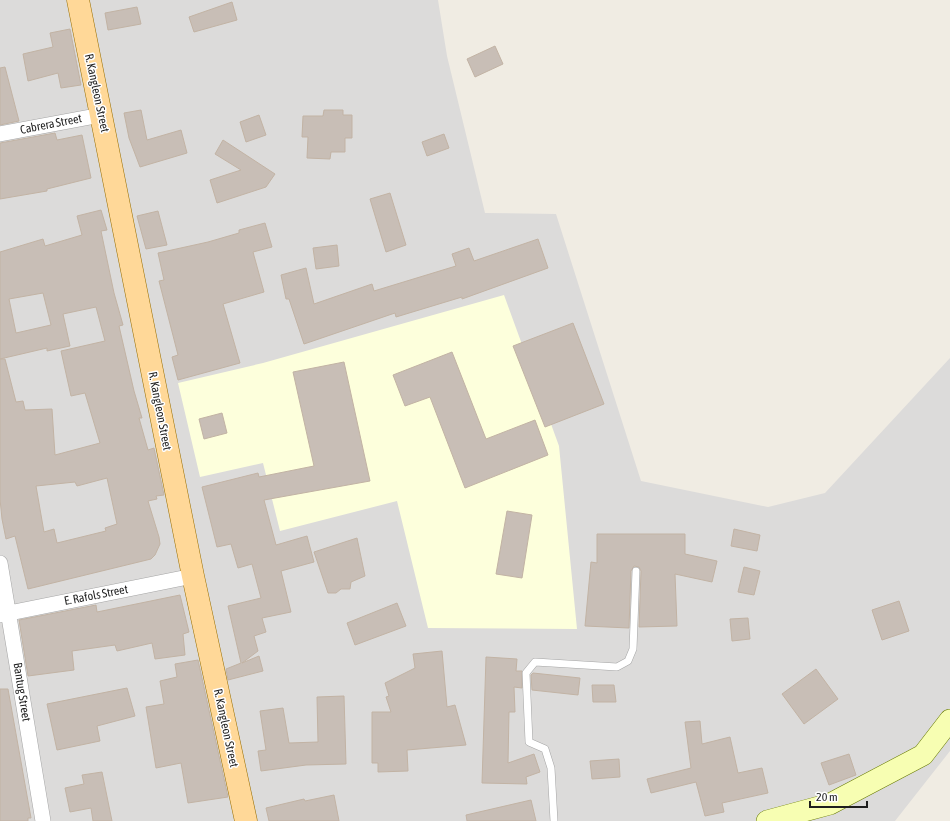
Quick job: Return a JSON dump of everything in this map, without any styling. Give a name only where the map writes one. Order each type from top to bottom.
[{"type":"main road","name":"R. Kangleon Street","points":[[78,0],[193,576],[246,821]]},
{"type":"street","name":"Cabrera Street","points":[[0,134],[101,115]]},
{"type":"street","name":"Bantug Street","points":[[0,563],[4,614],[43,821]]},
{"type":"street","name":"E. Rafols Street","points":[[4,614],[193,576]]},
{"type":"street","points":[[768,821],[830,804],[924,755],[950,720]]},
{"type":"lane","points":[[554,821],[551,768],[545,749],[529,742],[526,673],[535,662],[617,667],[628,661],[633,650],[636,571]]},
{"type":"shaded area","points":[[0,0],[438,0],[447,56],[485,213],[556,214],[641,481],[768,507],[825,493],[950,358],[950,751],[895,821],[0,821]]},
{"type":"shaded area","points":[[504,295],[559,446],[577,629],[428,628],[397,501],[280,531],[263,463],[200,477],[178,383],[263,363]]},
{"type":"building","points":[[232,2],[237,20],[194,32],[189,17]]},
{"type":"building","points":[[137,7],[141,24],[108,30],[105,13]]},
{"type":"building","points":[[70,29],[81,85],[61,88],[58,73],[28,81],[23,54],[53,47],[50,33]]},
{"type":"building","points":[[495,46],[503,64],[475,77],[467,59]]},
{"type":"building","points":[[5,67],[19,121],[0,125],[0,68]]},
{"type":"building","points":[[141,110],[147,140],[181,130],[187,153],[140,167],[129,138],[124,113]]},
{"type":"building","points":[[324,110],[343,110],[343,115],[352,115],[352,138],[345,138],[345,152],[331,152],[330,159],[307,158],[308,137],[302,137],[303,116],[323,116]]},
{"type":"building","points":[[259,115],[266,135],[246,142],[240,122]]},
{"type":"building","points":[[55,133],[57,140],[82,135],[91,178],[47,189],[47,191],[0,199],[0,143]]},
{"type":"building","points":[[444,134],[449,148],[427,156],[422,142]]},
{"type":"building","points":[[223,140],[275,174],[266,187],[217,203],[210,180],[241,170],[215,154]]},
{"type":"building","points":[[390,193],[406,245],[386,252],[370,199]]},
{"type":"building","points":[[101,210],[107,230],[101,231],[114,293],[123,325],[119,326],[134,391],[142,418],[139,418],[148,450],[154,448],[164,495],[156,496],[157,499],[148,501],[160,544],[155,555],[151,559],[28,589],[15,536],[6,539],[0,499],[0,359],[0,252],[43,239],[45,246],[82,235],[77,216]],"holes":[[[43,293],[51,325],[16,333],[9,299]],[[96,307],[105,341],[61,351],[71,396],[85,393],[100,443],[55,455],[52,409],[25,410],[23,401],[16,402],[5,359],[0,359],[47,348],[47,351],[70,346],[63,314]],[[107,478],[117,524],[105,528],[106,531],[57,543],[54,529],[44,532],[36,486],[75,482],[77,486]]]},
{"type":"building","points":[[158,211],[167,245],[146,249],[137,216]]},
{"type":"building","points":[[265,223],[272,247],[253,252],[264,292],[223,304],[240,363],[178,380],[172,357],[178,355],[159,281],[164,280],[158,253],[208,242],[239,233],[239,230]]},
{"type":"building","points":[[538,239],[548,268],[462,299],[462,297],[396,317],[395,313],[304,344],[289,299],[286,299],[281,275],[306,268],[314,304],[372,284],[374,291],[456,266],[452,254],[469,248],[474,261]]},
{"type":"building","points":[[337,245],[339,266],[316,269],[313,248]]},
{"type":"building","points":[[573,323],[604,404],[545,427],[513,346]]},
{"type":"building","points":[[452,352],[486,439],[535,420],[548,455],[465,488],[430,397],[405,406],[393,375]]},
{"type":"building","points":[[344,362],[370,481],[264,500],[276,545],[307,536],[314,562],[281,571],[291,612],[262,618],[266,632],[254,636],[258,651],[242,663],[259,656],[263,671],[228,680],[226,669],[241,663],[228,606],[261,598],[252,564],[238,568],[231,544],[217,547],[202,487],[258,473],[259,477],[314,466],[293,372]]},
{"type":"building","points":[[222,413],[227,433],[204,439],[199,419]]},
{"type":"building","points":[[507,511],[532,515],[522,578],[496,574]]},
{"type":"building","points":[[734,529],[760,535],[757,551],[731,546]]},
{"type":"building","points":[[597,534],[685,534],[685,554],[717,561],[712,582],[675,574],[677,626],[639,627],[641,571],[639,567],[634,566],[631,571],[629,628],[585,626],[591,562],[597,563]]},
{"type":"building","points":[[357,538],[365,576],[351,582],[350,589],[341,589],[336,593],[328,593],[314,552]]},
{"type":"building","points":[[744,567],[760,571],[754,595],[738,592]]},
{"type":"building","points":[[180,595],[189,632],[183,634],[185,655],[155,659],[152,643],[117,651],[115,645],[72,651],[74,670],[28,676],[19,620],[96,605],[97,612]]},
{"type":"building","points":[[899,601],[909,631],[882,640],[872,610]]},
{"type":"building","points":[[397,603],[406,626],[355,645],[347,623]]},
{"type":"building","points":[[748,618],[750,639],[732,641],[730,619]]},
{"type":"building","points":[[442,651],[447,707],[455,705],[466,745],[407,750],[408,771],[378,772],[378,763],[372,763],[372,712],[391,712],[386,697],[389,696],[385,683],[415,668],[413,654]]},
{"type":"building","points":[[486,657],[517,659],[516,671],[522,671],[522,688],[514,687],[515,712],[509,712],[508,763],[534,754],[540,772],[526,777],[527,784],[482,783]]},
{"type":"building","points":[[198,660],[228,797],[188,803],[181,763],[156,768],[146,707],[164,704],[160,681],[177,677],[175,664]]},
{"type":"building","points":[[816,669],[838,699],[804,724],[782,694]]},
{"type":"building","points":[[533,673],[580,678],[578,695],[532,690],[531,675]]},
{"type":"building","points":[[592,685],[614,685],[616,702],[593,702]]},
{"type":"building","points":[[127,688],[135,716],[97,726],[100,741],[57,750],[47,704]]},
{"type":"building","points":[[0,689],[8,689],[31,818],[28,818],[28,821],[0,821]]},
{"type":"building","points":[[344,696],[346,764],[306,765],[261,771],[258,751],[266,750],[260,711],[283,708],[289,743],[318,742],[317,697]]},
{"type":"building","points":[[700,721],[702,744],[730,737],[738,773],[762,768],[768,793],[722,803],[724,812],[705,816],[696,782],[651,793],[647,779],[691,768],[685,722]]},
{"type":"building","points":[[849,754],[856,775],[829,785],[821,763]]},
{"type":"building","points":[[619,759],[620,777],[592,779],[590,761]]},
{"type":"building","points":[[102,772],[112,821],[93,821],[91,808],[70,812],[65,788],[84,784],[82,775]]},
{"type":"building","points":[[334,795],[339,821],[269,821],[266,808],[304,799],[305,801]]},
{"type":"building","points":[[531,800],[536,821],[467,821],[466,815]]}]
